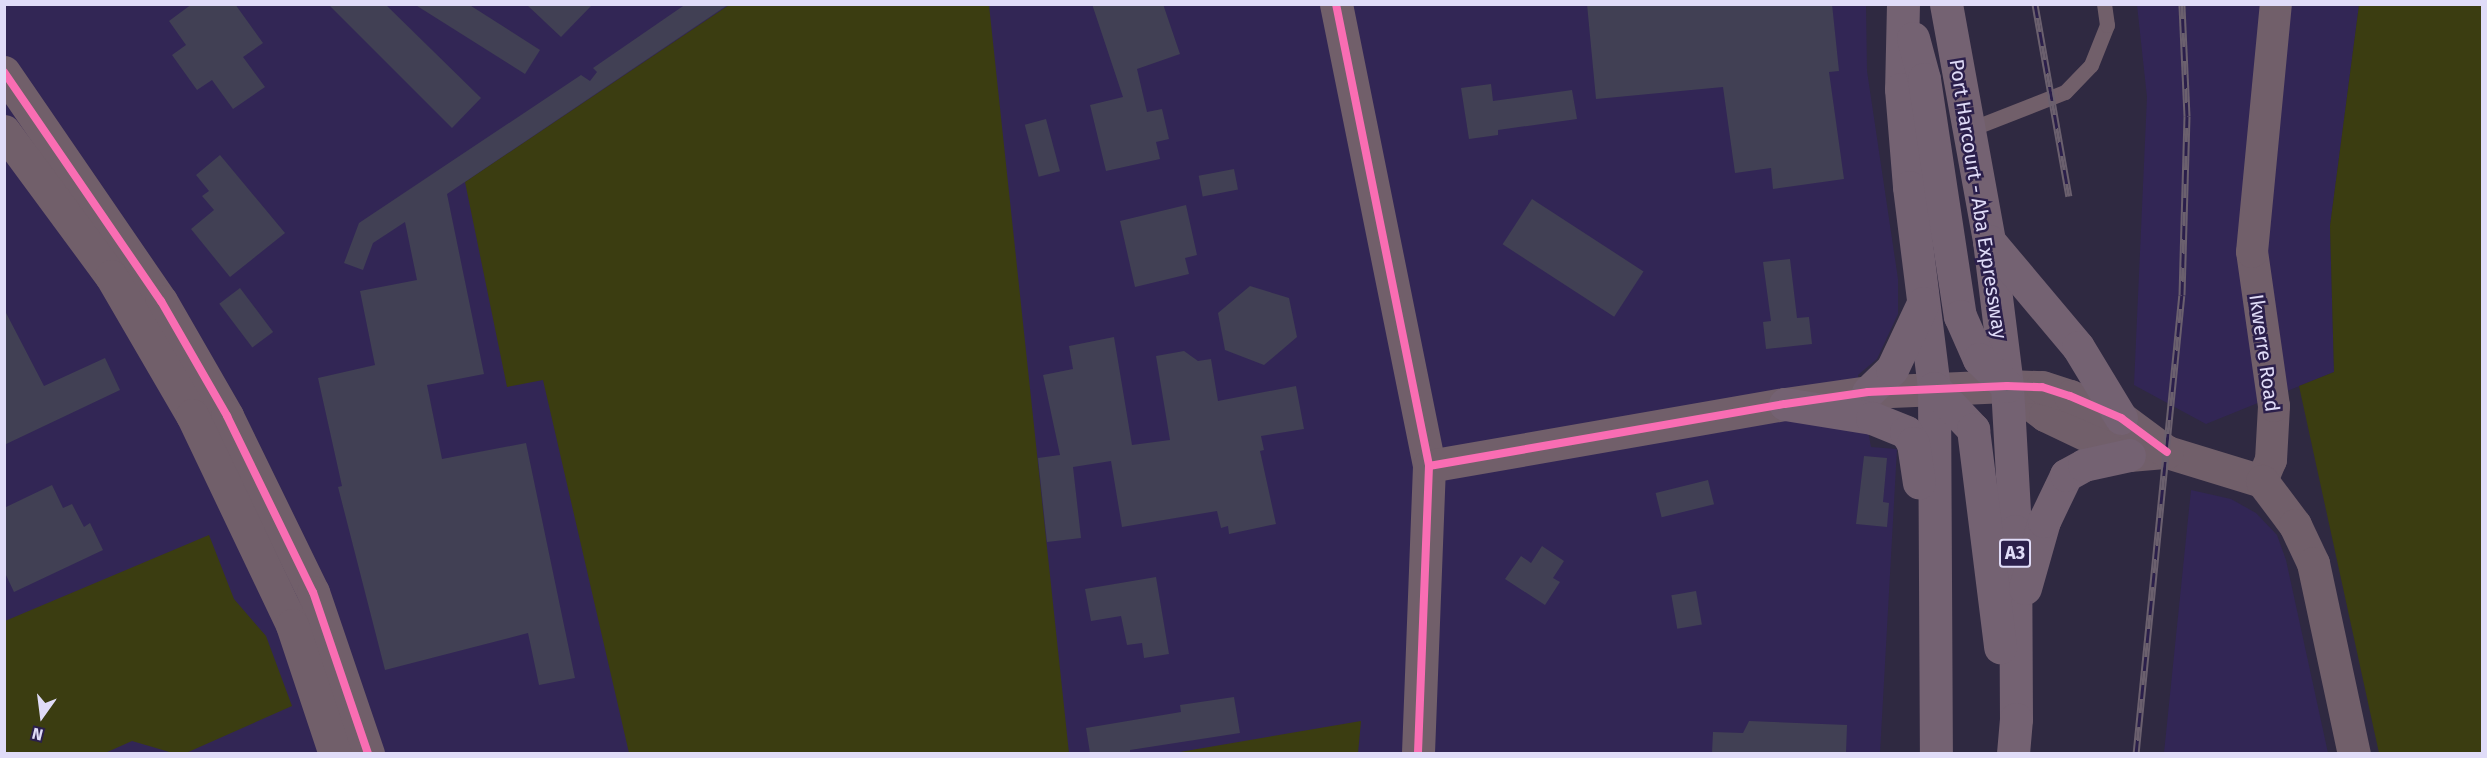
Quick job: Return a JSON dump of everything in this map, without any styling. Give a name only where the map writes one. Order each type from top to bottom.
[{"type":"highway","points":[[1904,4],[1901,89],[1909,187],[1925,298],[1934,388],[1936,753]]},
{"type":"highway","points":[[1904,4],[1924,79],[1960,316],[1979,360],[2007,386]]},
{"type":"highway","name":"Port Harcourt - Aba Expressway","points":[[1946,4],[1989,241],[2007,386],[2015,625],[2016,719],[2013,753]]},
{"type":"highway","points":[[1989,241],[2078,347],[2121,418]]},
{"type":"highway","points":[[1868,392],[1892,369],[1925,298]]},
{"type":"highway","points":[[1934,388],[1972,429],[1979,463],[1993,614],[2016,719]]},
{"type":"highway","points":[[1785,404],[1872,418],[1906,432],[1913,443],[1918,462],[1935,571]]},
{"type":"highway","points":[[2015,625],[2044,521],[2066,476],[2084,465],[2129,455]]},
{"type":"street","points":[[1336,4],[1429,466],[1418,753]]},
{"type":"street","name":"Ikwerre Road","points":[[2262,481],[2271,460],[2274,406],[2252,252],[2276,4]]},
{"type":"street","points":[[4,72],[161,301],[227,416],[313,592],[368,753]]},
{"type":"street","points":[[5,132],[111,276],[192,415],[292,625],[335,753]]},
{"type":"street","points":[[2007,386],[2045,415],[2129,455],[2167,452]]},
{"type":"street","points":[[1429,466],[1785,404],[1868,392],[1934,388],[2042,387],[2121,418],[2167,452],[2262,481],[2295,525],[2313,562],[2354,753]]},
{"type":"lane","points":[[1968,130],[2066,92],[2091,65],[2107,25],[2104,4]]},
{"type":"shaded area","points":[[4,5],[1866,5],[1867,71],[1898,279],[1898,314],[1877,359],[1858,375],[1871,447],[1897,449],[1880,753],[5,753]]},
{"type":"shaded area","points":[[729,5],[989,5],[1069,753],[629,753],[543,380],[507,387],[465,182]]},
{"type":"shaded area","points":[[2137,5],[2359,5],[2330,226],[2334,372],[2206,424],[2134,385],[2147,97]]},
{"type":"shaded area","points":[[2359,5],[2482,5],[2482,753],[2379,753],[2299,386],[2334,372],[2330,226]]},
{"type":"shaded area","points":[[2191,490],[2231,499],[2256,513],[2277,535],[2286,560],[2328,753],[2164,753]]},
{"type":"shaded area","points":[[209,535],[234,599],[266,636],[292,706],[186,753],[173,753],[132,741],[105,753],[5,753],[5,621]]},
{"type":"shaded area","points":[[1361,721],[1358,753],[1174,753]]},
{"type":"building","points":[[192,4],[235,4],[263,43],[243,57],[265,87],[233,109],[212,80],[197,90],[172,55],[186,45],[169,21]]},
{"type":"building","points":[[328,4],[385,4],[481,98],[452,128]]},
{"type":"building","points":[[414,4],[468,4],[540,50],[525,74]]},
{"type":"building","points":[[526,4],[593,4],[561,37]]},
{"type":"building","points":[[686,4],[729,4],[447,194],[484,374],[427,385],[442,459],[526,443],[575,678],[539,685],[528,633],[385,670],[338,487],[342,486],[318,378],[375,365],[360,291],[417,280],[405,222],[373,243],[363,270],[344,263],[359,223],[581,75],[590,81],[597,72],[593,68]]},
{"type":"building","points":[[1092,4],[1163,4],[1180,54],[1137,69],[1147,112],[1162,109],[1169,139],[1156,142],[1160,159],[1106,171],[1090,105],[1123,97]]},
{"type":"building","points":[[1587,4],[1832,4],[1839,71],[1829,72],[1844,179],[1773,189],[1771,168],[1735,173],[1723,87],[1596,99]]},
{"type":"building","points":[[1491,84],[1493,101],[1572,90],[1577,119],[1498,130],[1498,135],[1469,139],[1461,88]]},
{"type":"building","points":[[1046,119],[1060,171],[1039,177],[1025,125]]},
{"type":"building","points":[[220,155],[285,233],[230,277],[191,229],[214,210],[202,196],[209,191],[196,175]]},
{"type":"building","points":[[1234,169],[1238,190],[1203,196],[1199,176]]},
{"type":"building","points":[[1532,199],[1644,271],[1614,317],[1503,244]]},
{"type":"building","points":[[1186,205],[1197,255],[1185,258],[1189,274],[1135,287],[1120,221]]},
{"type":"building","points":[[1790,259],[1797,318],[1809,317],[1812,344],[1766,349],[1763,322],[1771,321],[1763,262]]},
{"type":"building","points":[[1250,286],[1289,298],[1297,337],[1264,365],[1225,350],[1218,313]]},
{"type":"building","points":[[240,288],[273,332],[252,348],[219,304]]},
{"type":"building","points":[[4,309],[44,386],[105,358],[120,390],[4,445]]},
{"type":"building","points":[[1114,337],[1132,445],[1170,440],[1156,356],[1184,351],[1198,361],[1211,359],[1218,401],[1296,386],[1304,429],[1261,436],[1264,450],[1260,451],[1276,524],[1229,534],[1228,526],[1221,528],[1217,511],[1122,527],[1111,461],[1073,467],[1081,538],[1047,542],[1038,458],[1060,455],[1043,375],[1073,369],[1069,346]]},
{"type":"building","points":[[1864,456],[1887,458],[1883,502],[1889,503],[1887,527],[1856,524]]},
{"type":"building","points":[[1708,480],[1714,504],[1662,517],[1656,493]]},
{"type":"building","points":[[52,485],[63,508],[72,504],[84,527],[90,523],[103,550],[14,592],[4,571],[4,508]]},
{"type":"building","points":[[1542,546],[1564,561],[1553,578],[1560,582],[1545,605],[1505,579],[1521,556],[1531,563]]},
{"type":"building","points":[[1156,577],[1169,654],[1144,658],[1142,643],[1127,645],[1121,616],[1091,621],[1085,589]]},
{"type":"building","points":[[1696,591],[1702,624],[1677,629],[1671,595]]},
{"type":"building","points":[[1234,697],[1240,733],[1130,750],[1130,753],[1090,753],[1086,728],[1181,712],[1180,705]]},
{"type":"building","points":[[1749,721],[1847,725],[1846,753],[1712,753],[1713,732],[1743,733]]},
{"type":"railway","points":[[2035,4],[2069,196]]},
{"type":"railway","points":[[2136,754],[2182,295],[2187,116],[2182,4]]},
{"type":"cycle path","points":[[1336,4],[1429,466],[1418,754]]},
{"type":"cycle path","points":[[4,72],[161,301],[227,416],[313,592],[368,754]]},
{"type":"cycle path","points":[[1429,466],[1785,404],[1868,392],[2007,386],[2042,387],[2070,396],[2121,418],[2167,452]]}]
